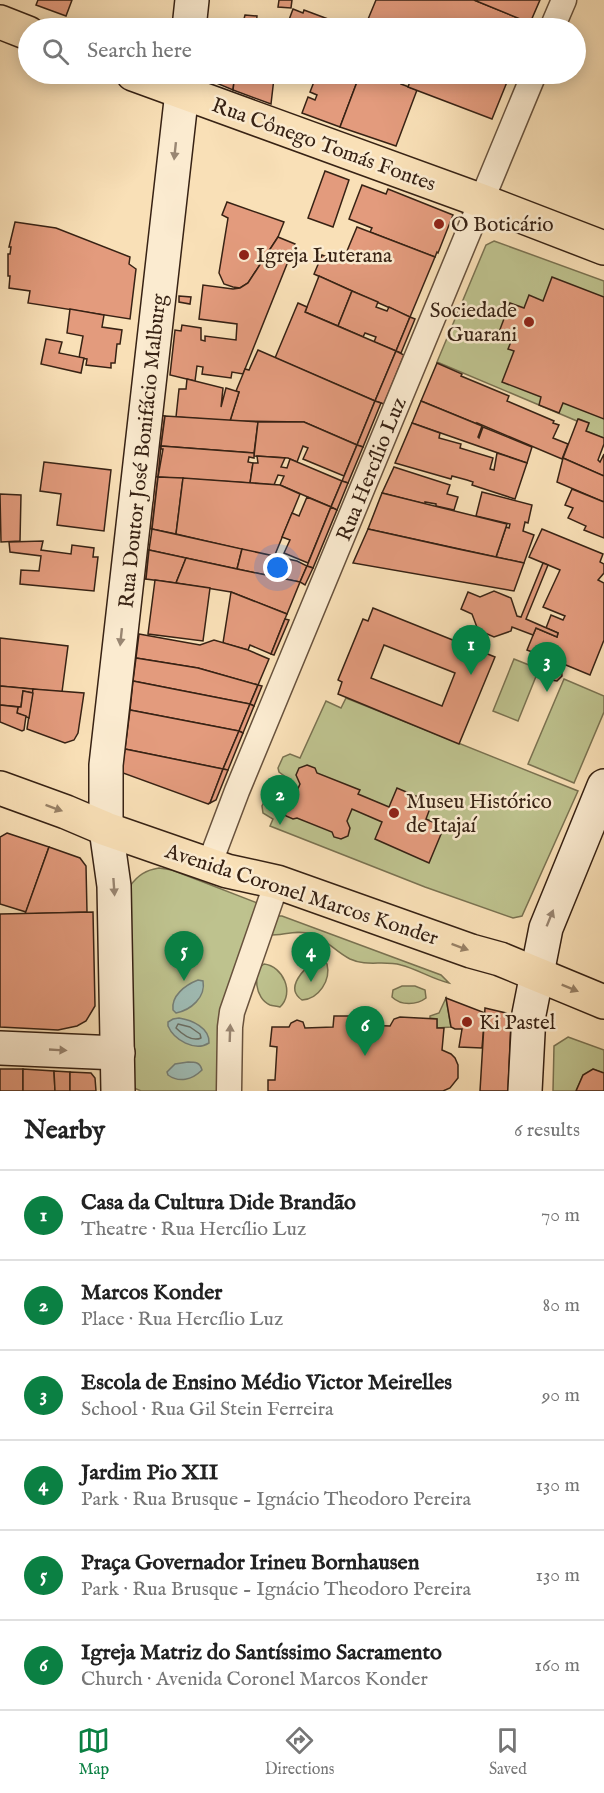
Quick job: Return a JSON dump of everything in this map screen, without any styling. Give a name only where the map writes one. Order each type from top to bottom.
[{"type":"main road","points":[[190,18],[192,0]]},
{"type":"main road","points":[[0,22],[18,29]]},
{"type":"main road","name":"Rua Doutor José Bonifácio Malburg","points":[[118,1091],[114,886],[106,829],[106,765],[183,84]]},
{"type":"main road","name":"Rua Cônego Tomás Fontes","points":[[186,84],[604,248]]},
{"type":"main road","points":[[525,1091],[529,1014],[546,928],[604,786]]},
{"type":"main road","name":"Avenida Coronel Marcos Konder","points":[[0,788],[106,829],[209,865],[277,882],[471,951],[500,959],[604,1002]]},
{"type":"main road","points":[[0,1048],[117,1053]]},
{"type":"street","points":[[556,18],[564,0]]},
{"type":"street","name":"Rua Hercílio Luz","points":[[209,865],[237,791],[530,84]]},
{"type":"street","points":[[229,1091],[232,1012],[277,882]]},
{"type":"green space","name":"Sociedade Guarani","points":[[494,241],[604,281],[604,438],[586,431],[589,423],[579,419],[577,421],[437,362],[486,245]]},
{"type":"green space","points":[[514,659],[539,669],[518,721],[493,711]]},
{"type":"green space","points":[[564,679],[604,696],[604,712],[574,783],[528,764]]},
{"type":"green space","points":[[346,698],[578,791],[522,916],[513,918],[425,887],[270,826],[273,819],[263,813],[262,806],[270,790],[277,789],[285,792],[290,780],[279,772],[278,768],[283,757],[290,754],[300,758],[326,701],[341,708]]},
{"type":"green space","points":[[159,868],[172,870],[260,904],[222,1091],[141,1091],[134,1088],[130,886],[143,874]]},
{"type":"green space","points":[[278,916],[441,975],[449,983],[401,965],[350,959],[311,934],[299,932],[264,935]]},
{"type":"green space","points":[[317,960],[327,964],[325,982],[314,996],[302,1000],[297,995],[295,984],[302,973]]},
{"type":"green space","points":[[264,964],[277,970],[285,981],[286,995],[280,1007],[265,1002],[258,992],[258,973]]},
{"type":"green space","points":[[402,986],[415,986],[425,990],[426,998],[409,1004],[396,1000],[392,997],[393,990]]},
{"type":"green space","points":[[446,998],[451,1027],[437,1028],[437,1019],[430,1018],[430,1016],[439,1013]]},
{"type":"green space","points":[[568,1037],[604,1050],[604,1073],[593,1069],[583,1075],[576,1091],[553,1091],[554,1046]]},
{"type":"water","points":[[198,980],[203,981],[200,997],[192,1006],[176,1013],[173,1010],[174,1000],[184,988]]},
{"type":"water","points":[[179,1018],[203,1029],[207,1033],[209,1043],[191,1045],[175,1036],[168,1022]]},
{"type":"water","points":[[197,1063],[202,1070],[185,1079],[177,1079],[168,1075],[167,1072],[175,1064]]},
{"type":"building","points":[[38,0],[72,0],[66,16],[36,5]]},
{"type":"building","points":[[279,0],[292,0],[291,8],[278,7]]},
{"type":"building","points":[[376,0],[474,0],[518,18],[368,18]]},
{"type":"building","points":[[474,0],[540,0],[532,18],[518,18]]},
{"type":"building","points":[[293,9],[303,13],[304,10],[325,18],[290,18]]},
{"type":"building","points":[[245,15],[257,16],[257,18],[244,18]]},
{"type":"building","points":[[219,84],[234,84],[233,90]]},
{"type":"building","points":[[234,84],[273,84],[271,104],[233,90]]},
{"type":"building","points":[[313,84],[356,84],[340,127],[302,113],[308,97],[315,100],[317,95],[310,92]]},
{"type":"building","points":[[356,84],[401,84],[417,90],[396,146],[340,127]]},
{"type":"building","points":[[409,84],[506,84],[492,119],[408,87]]},
{"type":"building","points":[[325,171],[349,180],[333,227],[308,218]]},
{"type":"building","points":[[362,185],[386,194],[388,189],[453,215],[435,257],[370,232],[372,228],[349,219]]},
{"type":"building","name":"Igreja Luterana","points":[[227,202],[284,222],[278,237],[248,283],[240,288],[224,284],[219,273],[228,218],[222,215]]},
{"type":"building","points":[[15,222],[56,228],[130,257],[129,264],[136,269],[130,319],[28,303],[30,291],[9,288],[8,254],[10,254],[11,247],[9,247]]},
{"type":"building","points":[[357,227],[435,257],[410,317],[314,274],[322,255],[342,263]]},
{"type":"building","points":[[278,237],[295,244],[243,374],[232,372],[231,378],[202,374],[203,367],[197,366],[195,381],[170,375],[175,330],[181,331],[182,325],[201,328],[201,340],[205,341],[205,336],[236,340],[237,324],[199,319],[203,285],[233,289],[248,283]]},
{"type":"building","points":[[319,276],[352,291],[338,326],[305,312]]},
{"type":"building","points":[[552,277],[604,297],[604,419],[563,403],[559,413],[539,405],[541,397],[502,382],[514,351],[508,349],[513,337],[499,332],[510,303],[524,308],[529,295],[543,301]]},
{"type":"building","points":[[352,291],[378,302],[376,307],[387,311],[389,307],[410,317],[396,351],[374,342],[376,337],[365,333],[363,337],[338,326]]},
{"type":"building","points":[[179,296],[191,297],[190,304],[179,302]]},
{"type":"building","points":[[298,303],[307,307],[305,312],[396,351],[375,401],[275,358]]},
{"type":"building","points":[[70,309],[104,315],[102,327],[122,330],[120,344],[117,344],[115,363],[111,363],[111,368],[86,365],[87,359],[79,358],[83,336],[67,333]]},
{"type":"building","points":[[410,317],[415,319],[401,353],[396,351]]},
{"type":"building","points":[[46,339],[62,342],[59,353],[84,358],[81,373],[41,364]]},
{"type":"building","points":[[258,350],[375,401],[357,445],[304,422],[230,421],[239,392],[236,391],[245,369],[249,370]]},
{"type":"building","points":[[396,351],[404,355],[384,404],[375,401]]},
{"type":"building","points":[[437,363],[462,374],[461,376],[509,396],[507,401],[554,421],[553,423],[559,425],[553,438],[568,444],[562,459],[421,401]]},
{"type":"building","points":[[187,379],[223,388],[221,407],[226,388],[239,392],[230,421],[176,417],[179,389],[186,389]]},
{"type":"building","points":[[375,401],[381,403],[363,447],[357,445]]},
{"type":"building","points":[[421,401],[482,426],[479,438],[483,427],[532,447],[527,463],[412,423]]},
{"type":"building","points":[[160,415],[165,416],[161,446],[156,446]]},
{"type":"building","points":[[165,416],[258,422],[254,453],[161,446]]},
{"type":"building","points":[[578,419],[589,423],[586,431],[604,438],[598,460],[600,462],[604,454],[604,476],[563,458]]},
{"type":"building","points":[[258,422],[304,422],[357,445],[344,476],[303,459],[308,448],[303,446],[297,462],[288,458],[254,456]]},
{"type":"building","points":[[412,423],[440,433],[439,438],[461,444],[460,448],[493,458],[490,469],[494,470],[497,453],[527,463],[515,499],[472,485],[473,482],[467,480],[452,476],[451,479],[395,463]]},
{"type":"building","points":[[357,445],[363,447],[348,483],[342,481]]},
{"type":"building","points":[[156,446],[161,446],[158,477],[152,476]]},
{"type":"building","points":[[161,446],[254,453],[254,458],[249,457],[248,462],[253,463],[250,483],[158,477],[163,449]]},
{"type":"building","points":[[257,456],[285,458],[281,467],[287,468],[290,459],[342,481],[331,507],[280,485],[284,476],[278,475],[274,485],[250,483],[253,463],[258,463]]},
{"type":"building","points":[[563,458],[604,476],[604,502],[557,482]]},
{"type":"building","points":[[44,462],[111,470],[104,531],[57,525],[61,494],[40,491]]},
{"type":"building","points":[[394,467],[450,485],[447,494],[458,497],[454,510],[382,493]]},
{"type":"building","points":[[153,476],[158,477],[152,529],[147,528]]},
{"type":"building","points":[[158,477],[183,478],[176,534],[152,529]]},
{"type":"building","points":[[183,478],[280,485],[300,494],[274,557],[176,534]]},
{"type":"building","points":[[342,481],[348,483],[337,510],[331,507]]},
{"type":"building","points":[[572,489],[604,502],[604,538],[584,530],[586,526],[568,518],[573,508],[565,505]]},
{"type":"building","points":[[482,492],[532,505],[528,523],[525,522],[523,531],[534,535],[524,563],[496,557],[506,527],[509,528],[510,524],[476,516]]},
{"type":"building","points":[[382,493],[507,524],[496,557],[368,529]]},
{"type":"building","points":[[0,494],[21,495],[20,541],[1,542]]},
{"type":"building","points":[[307,497],[331,507],[308,563],[284,553],[290,540],[282,537],[292,513],[299,516]]},
{"type":"building","points":[[331,507],[337,510],[313,568],[307,566]]},
{"type":"building","points":[[152,529],[242,549],[237,569],[149,550]]},
{"type":"building","points":[[368,529],[524,563],[514,591],[353,563]]},
{"type":"building","points":[[542,529],[603,554],[600,562],[604,564],[604,573],[598,580],[604,583],[604,640],[590,675],[561,663],[562,676],[557,681],[551,680],[546,676],[546,670],[556,661],[527,650],[536,628],[557,637],[558,633],[546,628],[551,615],[563,620],[565,616],[543,607],[560,570],[529,557]]},
{"type":"building","points":[[43,541],[41,550],[71,554],[72,545],[94,548],[93,557],[98,557],[94,591],[20,584],[21,570],[39,571],[41,556],[10,552],[9,542]]},
{"type":"building","points":[[145,549],[149,550],[146,579],[142,578]]},
{"type":"building","points":[[242,549],[297,561],[307,566],[300,582],[237,569]]},
{"type":"building","points":[[149,550],[186,558],[176,583],[146,579]]},
{"type":"building","points":[[186,558],[300,582],[287,614],[231,592],[176,583]]},
{"type":"building","points":[[543,563],[548,565],[526,619],[558,633],[557,637],[536,628],[533,635],[512,627],[511,631],[494,637],[478,630],[472,614],[461,609],[468,592],[480,597],[494,591],[511,598],[517,616],[521,617]]},
{"type":"building","points":[[307,566],[313,568],[305,585],[300,582]]},
{"type":"building","points":[[155,580],[210,588],[203,641],[148,634]]},
{"type":"building","points":[[231,592],[287,614],[271,654],[250,645],[248,650],[223,643]]},
{"type":"building","points":[[373,608],[495,657],[459,744],[338,694],[342,682],[338,680],[363,619],[368,621]],"holes":[[[384,645],[455,673],[442,706],[371,678]]]},
{"type":"building","points":[[285,619],[289,620],[274,655],[271,654]]},
{"type":"building","points":[[139,634],[200,645],[214,640],[269,659],[258,685],[198,668],[136,658]]},
{"type":"building","points":[[0,638],[68,646],[62,692],[0,686]]},
{"type":"building","points":[[136,658],[198,668],[258,685],[250,704],[133,681]]},
{"type":"building","points":[[133,681],[250,704],[239,731],[130,710]]},
{"type":"building","points":[[258,685],[262,686],[254,706],[250,704]]},
{"type":"building","points":[[0,686],[33,689],[33,693],[23,691],[21,707],[0,705]]},
{"type":"building","points":[[33,689],[84,693],[78,733],[74,740],[65,743],[27,729]]},
{"type":"building","points":[[23,691],[33,693],[29,718],[17,713],[18,707],[21,707]]},
{"type":"building","points":[[250,704],[254,706],[243,733],[239,731]]},
{"type":"building","points":[[0,705],[18,707],[17,713],[26,716],[24,730],[0,722]]},
{"type":"building","points":[[130,710],[239,731],[223,769],[125,749]]},
{"type":"building","points":[[239,731],[243,733],[228,770],[223,769]]},
{"type":"building","points":[[125,749],[223,769],[210,803],[123,773]]},
{"type":"building","name":"Museu Histórico de Itajaí","points":[[307,765],[315,768],[317,773],[360,790],[358,794],[389,807],[397,788],[432,803],[426,819],[444,827],[429,863],[375,839],[382,822],[352,809],[347,821],[350,828],[348,836],[341,839],[334,837],[332,832],[286,816],[282,810],[285,804],[293,800],[300,784],[296,775],[299,768]]},
{"type":"building","points":[[223,769],[228,770],[216,800],[210,803]]},
{"type":"building","points":[[7,833],[49,847],[26,912],[0,904],[0,837]]},
{"type":"building","points":[[49,847],[80,858],[86,866],[87,912],[25,914]]},
{"type":"building","points":[[93,912],[95,1006],[86,1021],[77,1026],[58,1030],[0,1027],[0,914]]},
{"type":"building","name":"Ki Pastel","points":[[446,998],[485,1013],[482,1048],[459,1047],[462,1029],[451,1027]]},
{"type":"building","points":[[485,1008],[506,1013],[511,1021],[508,1091],[480,1091]]},
{"type":"building","points":[[334,1016],[363,1016],[363,1025],[390,1026],[394,1019],[400,1017],[437,1019],[437,1028],[444,1028],[442,1050],[455,1058],[458,1065],[458,1078],[450,1088],[443,1091],[268,1091],[268,1080],[275,1080],[277,1047],[270,1046],[272,1027],[289,1027],[297,1020],[303,1022],[305,1028],[333,1027]]},
{"type":"building","points":[[0,1069],[23,1069],[23,1091],[0,1091]]},
{"type":"building","points":[[23,1069],[54,1071],[55,1091],[23,1091]]},
{"type":"building","points":[[593,1069],[604,1073],[604,1091],[576,1091],[583,1075]]},
{"type":"building","points":[[54,1071],[70,1072],[70,1091],[55,1091]]},
{"type":"building","points":[[70,1072],[91,1073],[95,1078],[96,1091],[70,1091]]},
{"type":"place","name":"O Boticário","points":[[439,224]]},
{"type":"place","name":"Igreja Luterana","points":[[244,255]]},
{"type":"place","name":"Sociedade Guarani","points":[[529,322]]},
{"type":"place","name":"Casa da Cultura Dide Brandão","points":[[471,675]]},
{"type":"place","name":"Escola de Ensino Médio Victor Meirelles","points":[[547,692]]},
{"type":"place","name":"Museu Histórico de Itajaí","points":[[394,813]]},
{"type":"place","name":"Marcos Konder","points":[[280,825]]},
{"type":"place","name":"Praça Governador Irineu Bornhausen","points":[[184,981]]},
{"type":"place","name":"Jardim Pio XII","points":[[311,982]]},
{"type":"place","name":"Ki Pastel","points":[[467,1022]]},
{"type":"place","name":"Igreja Matriz do Santíssimo Sacramento","points":[[365,1056]]}]
